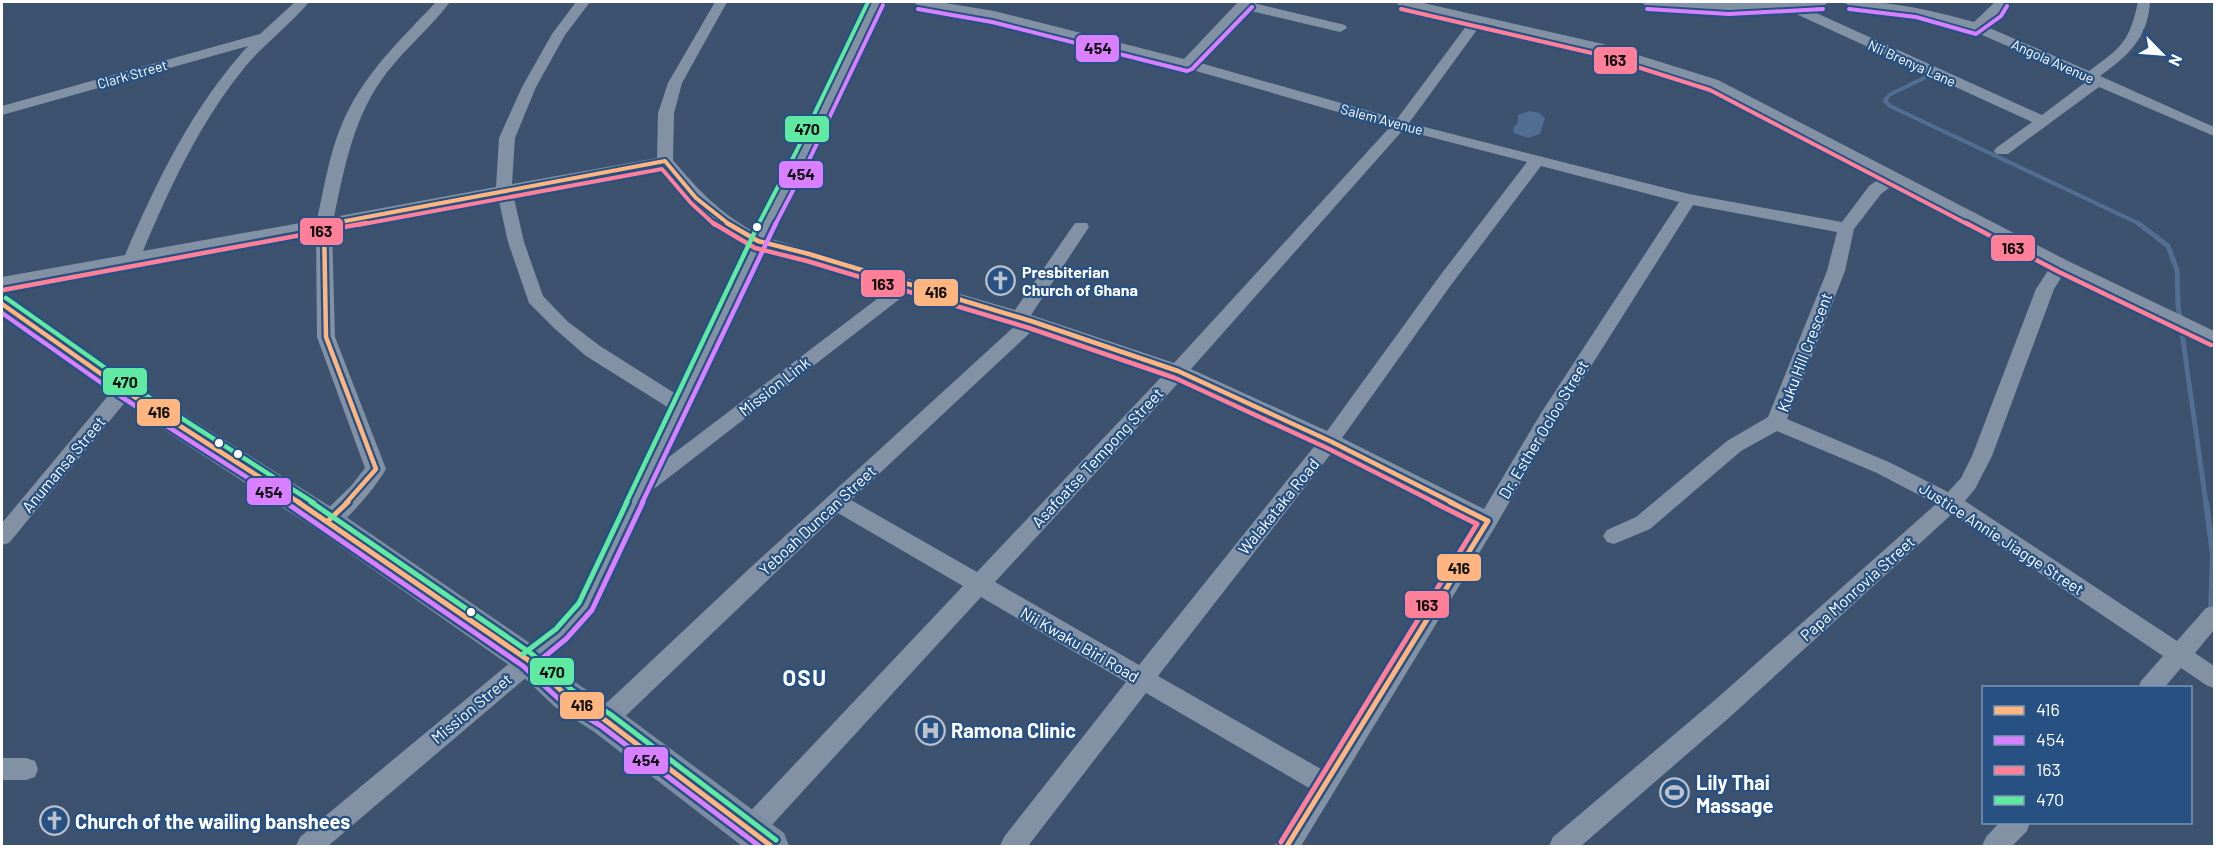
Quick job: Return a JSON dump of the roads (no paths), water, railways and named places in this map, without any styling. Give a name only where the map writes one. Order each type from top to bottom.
[{"type":"main road","points":[[2,304],[124,390],[328,521],[528,660],[567,696],[604,720],[760,838]]},
{"type":"street","points":[[131,260],[155,204],[187,141],[228,78],[263,37],[302,2]]},
{"type":"street","points":[[328,521],[358,492],[376,469],[326,337],[324,224],[340,151],[356,109],[382,69],[443,2]]},
{"type":"street","points":[[583,2],[559,34],[534,78],[507,138],[504,189],[516,242],[535,299],[561,325],[593,351],[682,406]]},
{"type":"street","points":[[721,2],[675,83],[666,113],[666,160],[696,198],[721,220],[758,241],[809,254],[1025,319],[1178,371],[1330,441],[1488,521]]},
{"type":"street","name":"Mission Street","points":[[309,846],[561,634],[585,607],[682,406],[758,241],[804,153],[876,2]]},
{"type":"street","name":"Salem Avenue","points":[[919,2],[994,15],[1187,64],[1400,125],[1689,199],[1846,228]]},
{"type":"street","points":[[1403,2],[1565,38],[1680,71],[1713,83],[2062,265],[2214,338]]},
{"type":"street","points":[[1647,2],[1728,4],[1823,2]]},
{"type":"street","name":"Angola Avenue","points":[[1850,2],[1918,10],[1976,27],[2213,129]]},
{"type":"street","points":[[1976,27],[1996,10],[2001,2]]},
{"type":"street","points":[[2002,151],[2043,121],[2128,49],[2137,37],[2144,2]]},
{"type":"street","points":[[1187,64],[1245,3],[1340,28]]},
{"type":"street","name":"Nii Brenya Lane","points":[[1783,3],[2043,121]]},
{"type":"street","name":"Asafoatse Tempong Street","points":[[760,838],[977,585],[1178,371],[1400,125],[1479,18]]},
{"type":"street","name":"Clark Street","points":[[2,111],[263,37]]},
{"type":"street","points":[[2,283],[666,160]]},
{"type":"street","name":"Walakataka Road","points":[[1013,846],[1232,563],[1330,441],[1445,281],[1537,160]]},
{"type":"street","name":"Kuku Hill Crescent","points":[[1614,536],[1643,523],[1734,446],[1776,422],[1836,271],[1846,228],[1875,190],[1894,176]]},
{"type":"street","name":"Dr. Esther Ocloo Street","points":[[1287,846],[1604,329],[1689,199]]},
{"type":"street","name":"Yeboah Duncan Street","points":[[604,720],[837,502],[1025,319],[1081,227]]},
{"type":"street","name":"Papa Monrovia Street","points":[[1562,846],[1723,708],[1951,503],[1968,483],[1982,456],[2045,289],[2053,274],[2062,265]]},
{"type":"street","name":"Mission Link","points":[[642,488],[906,285]]},
{"type":"street","name":"Anumansa Street","points":[[2,537],[124,390]]},
{"type":"street","name":"Justice Annie Jiagge Street","points":[[1776,422],[1893,472],[1951,503],[2214,678]]},
{"type":"street","name":"Nii Kwaku Biri Road","points":[[837,502],[1324,784]]},
{"type":"street","points":[[2150,686],[2214,615]]},
{"type":"street","points":[[2,769],[26,769]]},
{"type":"street","points":[[1995,846],[2016,824]]},
{"type":"water","points":[[1529,111],[1539,113],[1545,118],[1540,134],[1528,138],[1514,133],[1513,128],[1518,123],[1518,115]]},
{"type":"waterway","points":[[1924,78],[1889,95],[1885,101],[1890,106],[2138,223]]},
{"type":"waterway","points":[[2138,223],[2142,225]]},
{"type":"waterway","points":[[2138,223],[2168,246],[2177,270],[2178,305],[2206,503]]},
{"type":"waterway","points":[[2206,502],[2213,555],[2211,609],[2208,612]]},
{"type":"place","name":"Presbiterian Church of Ghana","points":[[1001,280]]},
{"type":"place","name":"Ramona Clinic","points":[[930,730]]},
{"type":"place","name":"Lily Thai Massage","points":[[1675,793]]},
{"type":"place","name":"Church of the wailing banshees","points":[[54,821]]},
{"type":"district","name":"OSU","points":[[805,677]]}]
